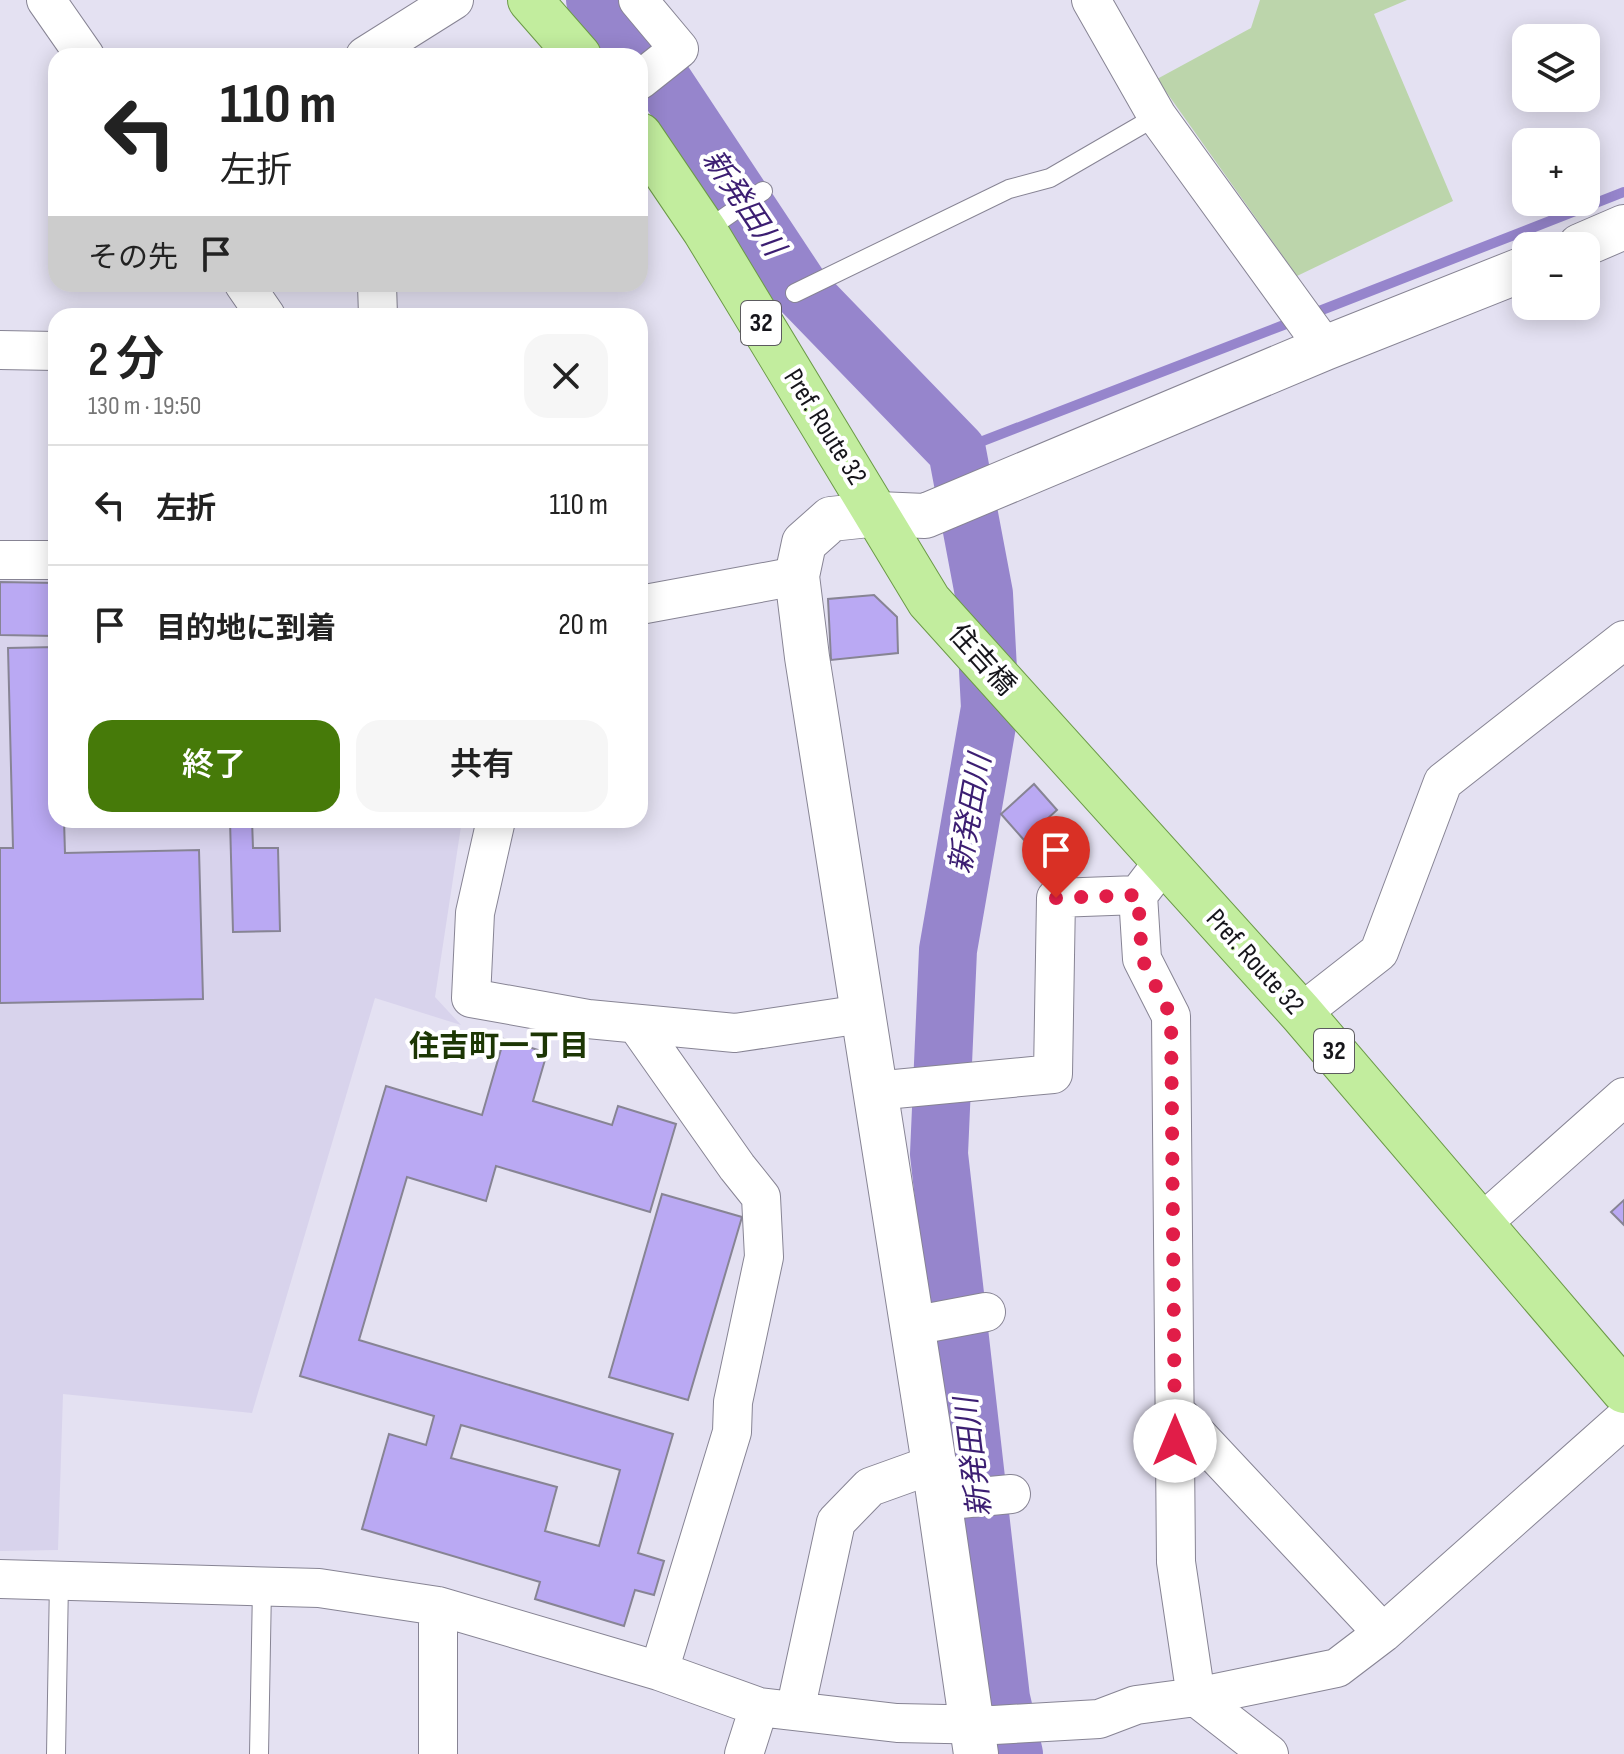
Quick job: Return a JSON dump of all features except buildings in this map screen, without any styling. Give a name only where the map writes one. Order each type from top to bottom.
[{"type":"main road","points":[[530,0],[572,48]]},
{"type":"main road","name":"Pref. Route 32","points":[[648,143],[722,220],[878,514],[929,601]]},
{"type":"main road","name":"住吉橋","points":[[929,601],[1035,719]]},
{"type":"main road","name":"Pref. Route 32","points":[[1035,719],[1151,878],[1301,1013],[1624,1391]]},
{"type":"street","points":[[46,0],[79,48]]},
{"type":"street","points":[[378,48],[454,0]]},
{"type":"street","points":[[638,0],[679,49],[648,73]]},
{"type":"street","points":[[1091,0],[1157,116],[1325,348]]},
{"type":"street","points":[[1600,237],[1624,227]]},
{"type":"street","points":[[980,1734],[928,1322],[874,1091],[797,576],[804,543],[831,519],[878,514],[925,516],[1325,348],[1512,274]]},
{"type":"street","points":[[0,350],[48,351]]},
{"type":"street","points":[[0,560],[48,560]]},
{"type":"street","points":[[648,604],[797,576]]},
{"type":"street","points":[[1301,1013],[1379,952],[1443,782],[1624,640]]},
{"type":"street","points":[[494,828],[475,913],[471,998],[637,1025],[735,1033],[862,1014]]},
{"type":"street","points":[[874,1091],[1053,1074],[1056,898],[1151,878],[1142,959],[1171,1016],[1176,1562],[1196,1697],[1269,1754]]},
{"type":"street","points":[[637,1025],[761,1197],[764,1257],[733,1402],[732,1432],[659,1671]]},
{"type":"street","points":[[1481,1224],[1624,1097]]},
{"type":"street","points":[[928,1322],[986,1312]]},
{"type":"street","points":[[1175,1411],[1383,1633]]},
{"type":"street","points":[[0,1579],[319,1588],[438,1606],[777,1709],[980,1734],[1034,1722],[1099,1719],[1136,1705],[1196,1697],[1337,1668],[1383,1633],[1624,1419]]},
{"type":"street","points":[[744,1754],[777,1709],[836,1522],[870,1487],[947,1488],[1011,1494]]},
{"type":"street","points":[[438,1606],[438,1754]]},
{"type":"lane","points":[[795,293],[1009,189],[1050,178],[1157,116]]},
{"type":"lane","points":[[722,220],[763,191]]},
{"type":"lane","points":[[56,1754],[59,1581]]},
{"type":"lane","points":[[259,1754],[262,1587]]},
{"type":"shaded area","points":[[0,577],[48,577],[48,828],[461,828],[435,997],[461,1025],[375,998],[252,1413],[63,1394],[58,1550],[0,1551]]},
{"type":"green space","points":[[1260,0],[1407,0],[1374,14],[1453,201],[1297,276],[1157,79],[1251,28]]},
{"type":"waterway","name":"新発田川","points":[[595,0],[636,48]]},
{"type":"waterway","name":"新発田川","points":[[648,63],[802,291],[957,451],[984,594],[990,708],[948,950],[939,1154],[1001,1698],[1014,1754]]},
{"type":"waterway","points":[[1309,315],[1624,192]]},
{"type":"waterway","points":[[957,451],[1294,321]]},
{"type":"district","name":"住吉町一丁目","points":[[499,1047]]},
{"type":"route","points":[[1056,898],[1138,895],[1142,959],[1171,1016],[1175,1441]]}]
